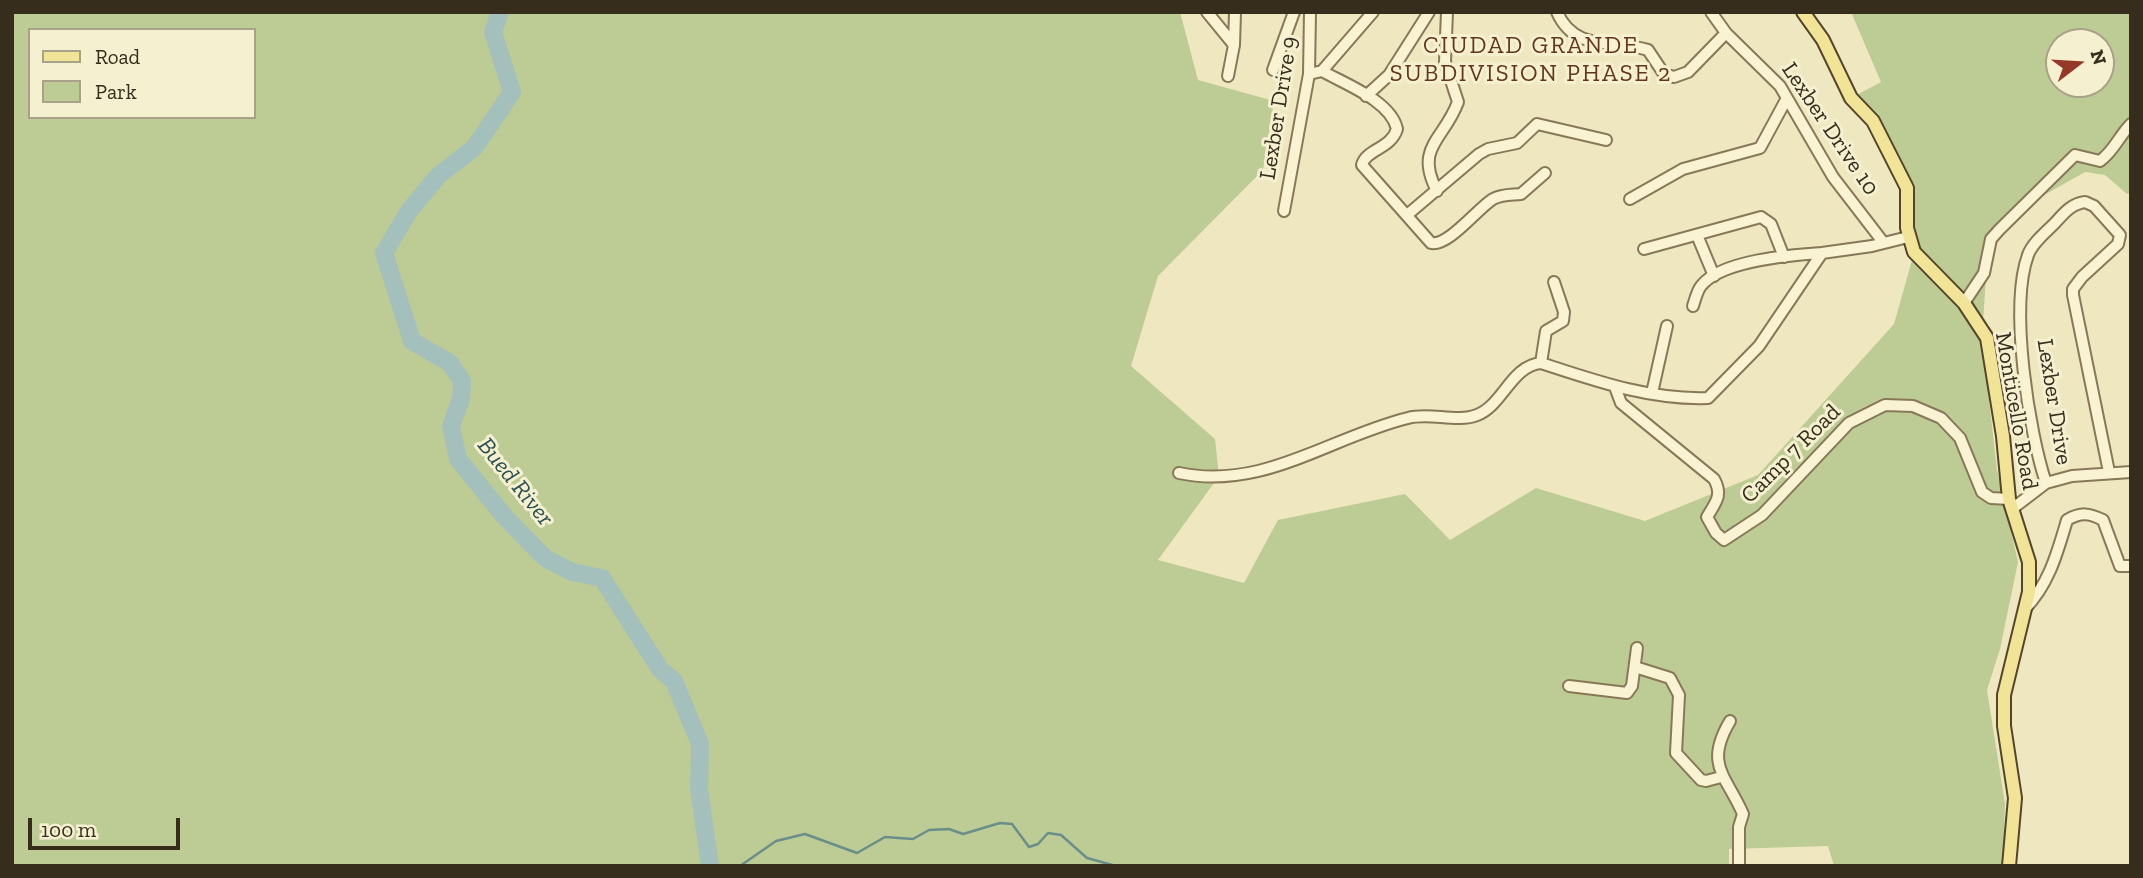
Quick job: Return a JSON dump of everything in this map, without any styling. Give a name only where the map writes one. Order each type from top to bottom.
[{"type":"main road","points":[[1803,12],[1823,40],[1852,98],[1873,121],[1907,188],[1908,237]]},
{"type":"main road","name":"Monticello Road","points":[[1908,237],[1914,253],[1964,303],[1987,338],[2004,436],[2011,504],[2029,562],[2029,592],[2004,695],[2004,726],[2015,798],[2009,866]]},
{"type":"street","points":[[1208,12],[1234,45]]},
{"type":"street","points":[[1228,76],[1234,45],[1235,12]]},
{"type":"street","points":[[1273,70],[1294,12]]},
{"type":"street","name":"Lexber Drive 9","points":[[1284,211],[1310,74],[1310,12]]},
{"type":"street","points":[[1310,74],[1322,71],[1373,12]]},
{"type":"street","points":[[1366,96],[1389,75],[1429,12]]},
{"type":"street","points":[[1437,191],[1430,177],[1427,155],[1458,102],[1444,57],[1447,12]]},
{"type":"street","points":[[1558,12],[1575,36],[1594,43],[1648,50],[1664,74],[1674,77],[1688,72],[1726,33]]},
{"type":"street","name":"Lexber Drive 10","points":[[1711,12],[1726,33],[1762,66],[1787,98],[1833,177],[1883,242]]},
{"type":"street","points":[[1322,71],[1387,111],[1397,130],[1391,141],[1366,157],[1362,165],[1431,243],[1442,242],[1491,200],[1502,195],[1521,194],[1545,173]]},
{"type":"street","points":[[1630,199],[1683,169],[1760,148],[1787,98]]},
{"type":"street","points":[[1407,215],[1479,154],[1488,149],[1517,143],[1536,124],[1606,140]]},
{"type":"street","points":[[1964,303],[1984,273],[1991,239],[1999,230],[2075,155],[2100,161],[2114,148],[2120,135],[2131,124]]},
{"type":"street","name":"Lexber Drive","points":[[2046,483],[2038,458],[2027,387],[2020,307],[2024,270],[2028,253],[2043,235],[2068,209],[2085,202],[2094,206],[2120,235],[2118,244],[2077,282],[2073,295],[2109,472]]},
{"type":"street","points":[[1644,249],[1765,217],[1784,257]]},
{"type":"street","points":[[1697,235],[1714,276]]},
{"type":"street","points":[[1693,306],[1700,286],[1714,276],[1740,266],[1908,237]]},
{"type":"street","points":[[1179,473],[1224,478],[1265,471],[1410,417],[1475,416],[1486,410],[1516,376],[1533,364],[1541,363],[1615,387],[1678,399],[1707,398],[1759,346],[1822,253]]},
{"type":"street","points":[[1541,363],[1546,331],[1563,321],[1564,312],[1554,282]]},
{"type":"street","points":[[1615,387],[1621,403],[1635,414],[1649,393],[1667,326]]},
{"type":"street","name":"Camp 7 Road","points":[[1635,414],[1714,479],[1719,496],[1707,517],[1716,533],[1724,540],[1762,515],[1849,423],[1885,405],[1913,406],[1941,418],[1960,438],[1982,492],[1991,498],[2011,504]]},
{"type":"street","points":[[2011,504],[2046,483],[2072,476],[2131,472]]},
{"type":"street","points":[[2024,610],[2038,596],[2052,571],[2067,520],[2078,514],[2091,514],[2103,520],[2120,566],[2131,566]]},
{"type":"street","points":[[1569,686],[1624,694],[1632,686],[1637,649]]},
{"type":"street","points":[[1635,667],[1670,678],[1680,702],[1676,753],[1701,780],[1721,777]]},
{"type":"street","points":[[1730,721],[1719,740],[1717,761],[1721,777],[1743,814],[1739,827],[1739,866]]},
{"type":"green space","points":[[12,12],[1180,12],[1198,80],[1274,101],[1263,170],[1158,276],[1131,366],[1215,439],[1219,476],[1158,560],[1244,583],[1278,520],[1405,494],[1450,540],[1536,488],[1645,521],[1758,475],[1894,324],[1914,253],[1907,188],[1851,98],[1881,82],[1851,12],[2131,12],[2131,193],[2127,194],[2105,175],[2085,172],[2023,207],[1988,246],[1982,338],[1997,470],[2018,562],[2000,649],[1987,690],[2005,804],[2003,866],[1834,866],[1828,846],[1729,849],[1729,866],[12,866]]},
{"type":"waterway","name":"Bued River","points":[[500,12],[493,32],[512,92],[475,147],[438,176],[409,211],[384,253],[412,341],[450,363],[462,381],[461,399],[451,426],[458,459],[505,517],[545,558],[572,572],[602,578],[660,669],[674,681],[700,744],[699,789],[710,866]]},
{"type":"waterway","points":[[740,866],[776,841],[805,834],[857,853],[885,837],[913,839],[929,830],[949,829],[963,834],[1000,823],[1012,824],[1029,847],[1038,844],[1048,833],[1061,835],[1087,858],[1116,866]]},
{"type":"waterway","points":[[710,861],[720,866]]},
{"type":"district","name":"CIUDAD GRANDE SUBDIVISION PHASE 2","points":[[1531,60]]}]
